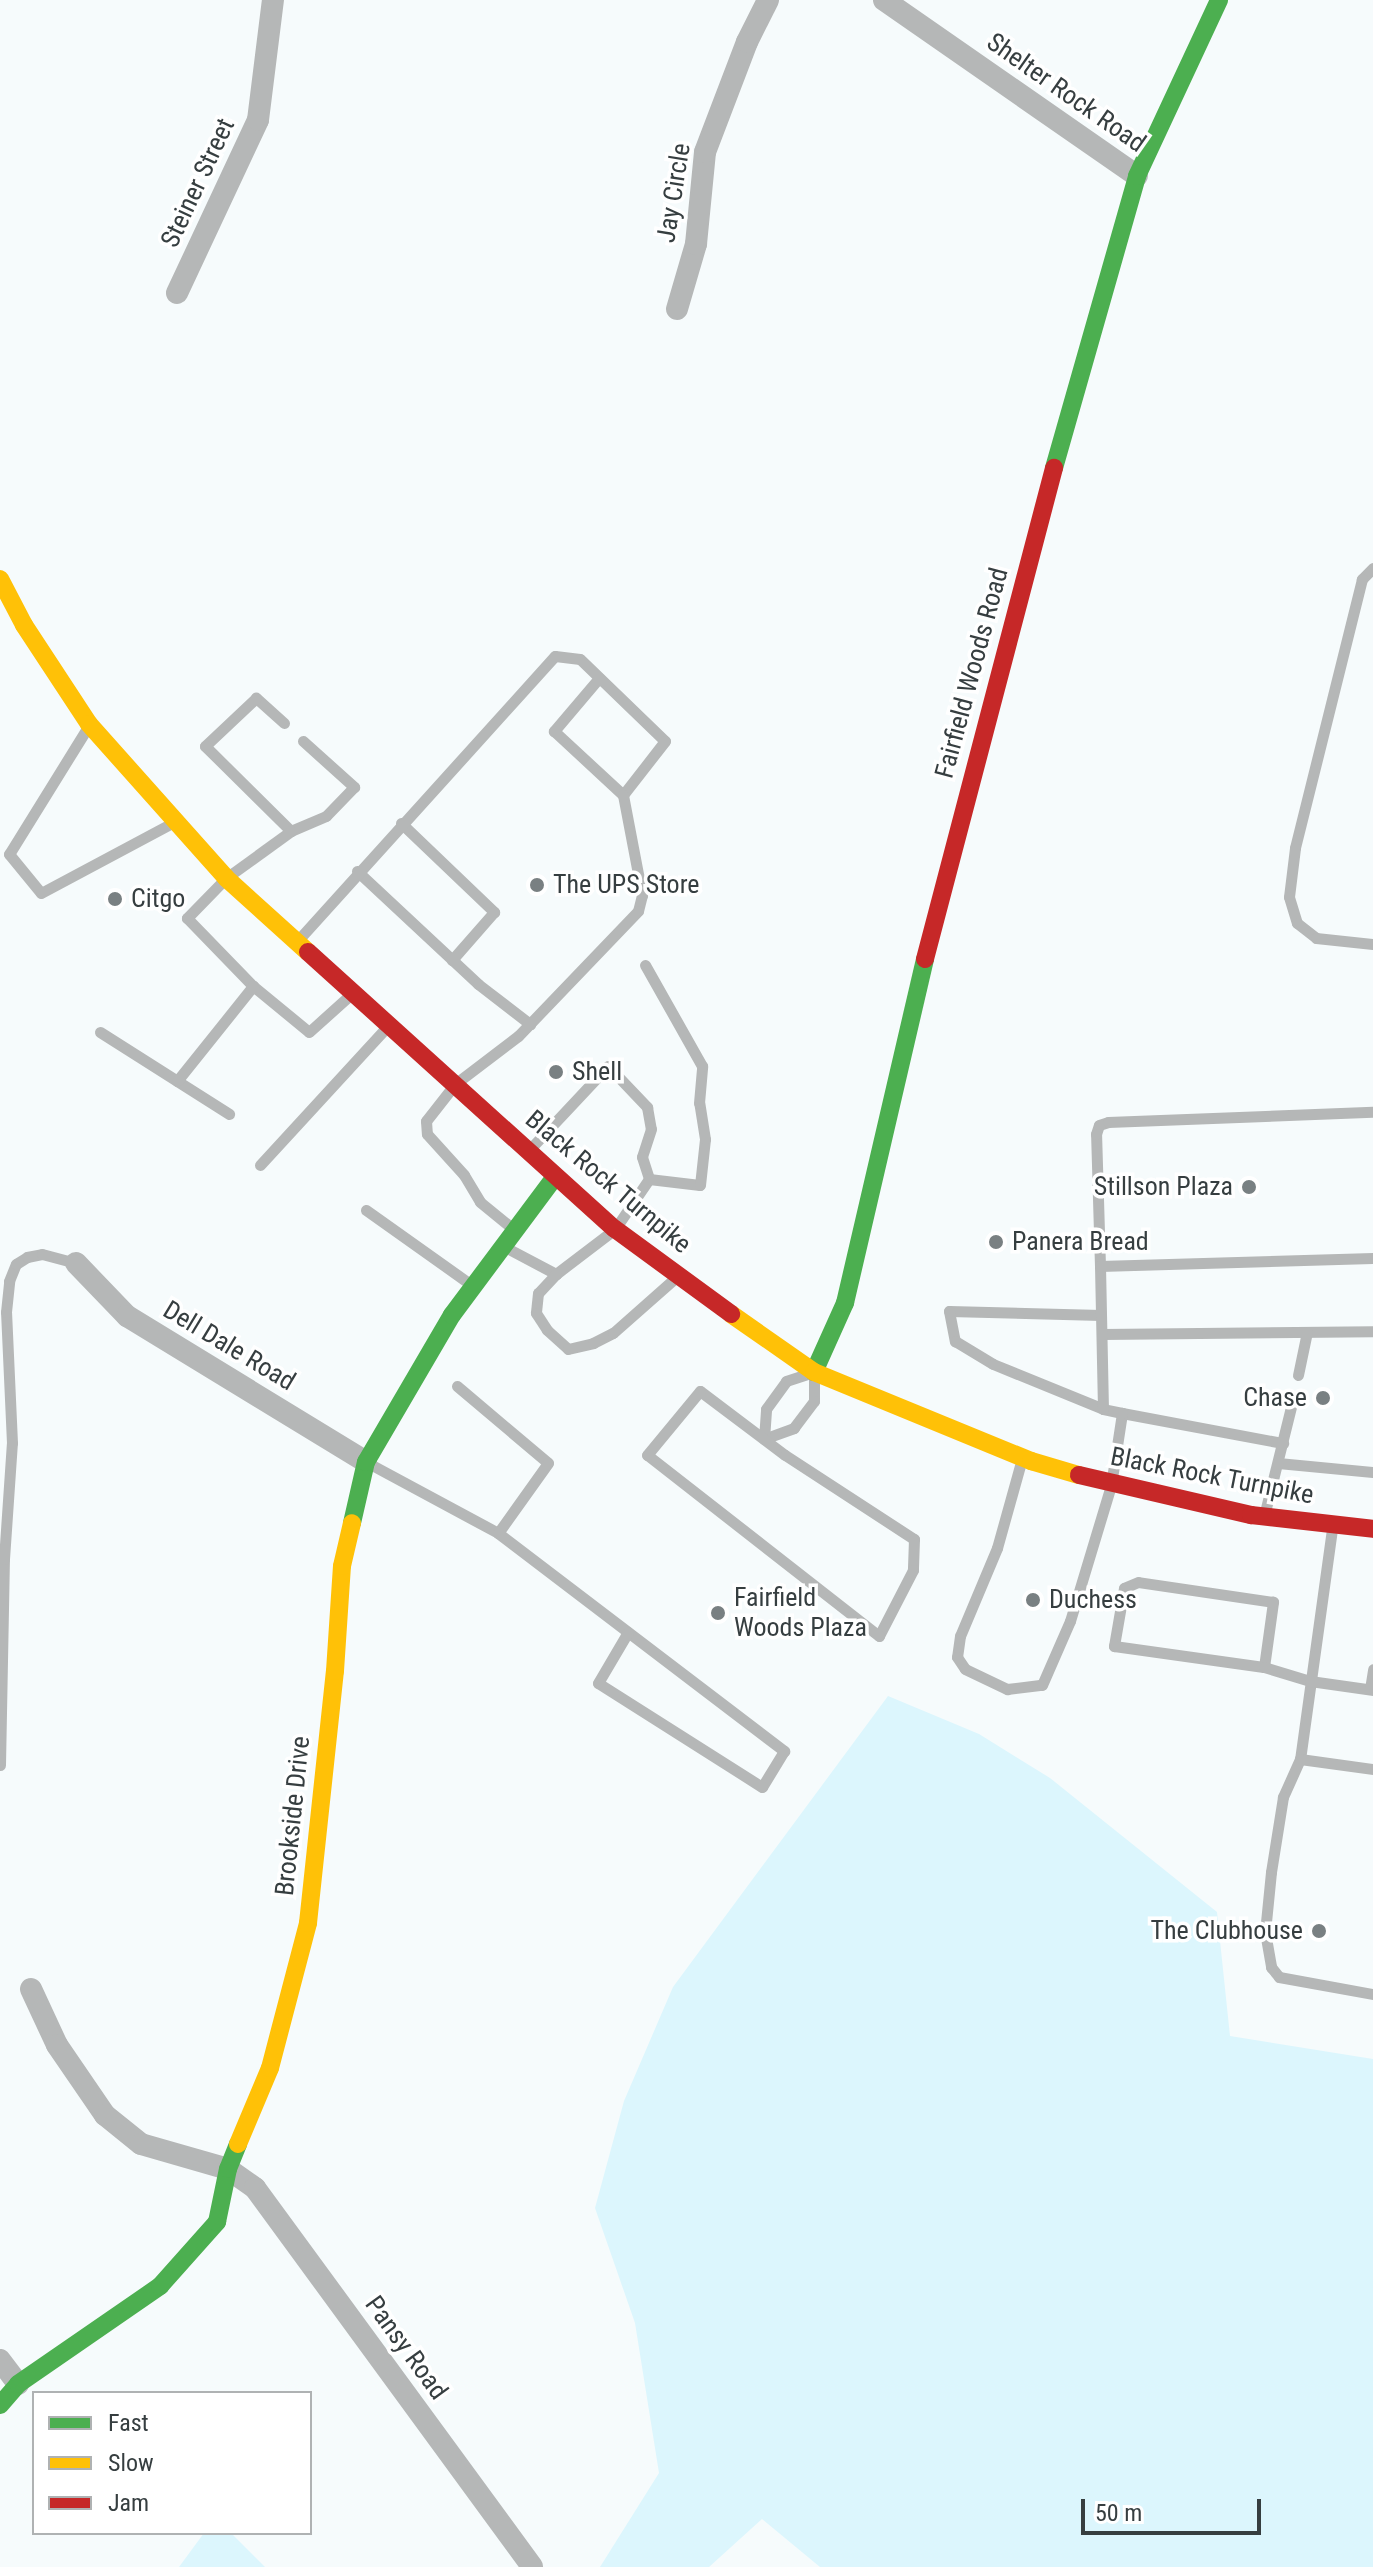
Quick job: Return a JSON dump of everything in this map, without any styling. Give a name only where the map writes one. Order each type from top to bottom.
[{"type":"main road","name":"Fairfield Woods Road","points":[[814,1372],[845,1303],[946,870],[1058,452],[1137,176],[1219,0]]},
{"type":"main road","name":"Black Rock Turnpike","points":[[0,579],[24,625],[89,724],[226,878],[615,1229],[789,1357],[814,1372],[1023,1458],[1111,1485],[1264,1517],[1373,1529]]},
{"type":"main road","name":"Brookside Drive","points":[[0,2405],[18,2384],[160,2286],[217,2222],[228,2169],[270,2068],[308,1923],[335,1671],[342,1566],[366,1462],[452,1315],[555,1177]]},
{"type":"street","name":"Steiner Street","points":[[177,293],[258,120],[273,0]]},
{"type":"street","name":"Jay Circle","points":[[677,309],[696,244],[705,152],[747,42],[768,0]]},
{"type":"street","name":"Shelter Rock Road","points":[[884,0],[1137,176]]},
{"type":"street","name":"Dell Dale Road","points":[[76,1263],[127,1316],[366,1462]]},
{"type":"street","points":[[31,1989],[57,2045],[105,2115],[141,2144],[228,2169]]},
{"type":"street","name":"Pansy Road","points":[[228,2169],[255,2188],[532,2567]]},
{"type":"street","points":[[0,2360],[18,2384]]},
{"type":"lane","points":[[1373,568],[1362,579],[1295,848],[1289,897],[1297,923],[1316,938],[1373,944]]},
{"type":"lane","points":[[297,941],[357,871],[555,656],[580,659],[665,741],[623,795]]},
{"type":"lane","points":[[515,1230],[480,1202],[464,1175],[427,1134],[425,1126],[455,1084],[530,1024],[638,911],[642,895],[623,795],[554,731],[599,678]]},
{"type":"lane","points":[[284,723],[256,698],[205,746],[291,831]]},
{"type":"lane","points":[[89,724],[9,854],[41,893],[174,822]]},
{"type":"lane","points":[[303,741],[354,787],[326,816],[291,831],[226,878],[187,918],[253,986],[309,1032],[352,993]]},
{"type":"lane","points":[[401,823],[494,912],[452,960]]},
{"type":"lane","points":[[357,871],[452,960],[530,1024]]},
{"type":"lane","points":[[645,965],[702,1066],[699,1103],[705,1139],[700,1185],[649,1179]]},
{"type":"lane","points":[[177,1081],[253,986]]},
{"type":"lane","points":[[260,1165],[388,1026]]},
{"type":"lane","points":[[100,1032],[229,1114]]},
{"type":"lane","points":[[529,1151],[608,1066],[647,1107],[651,1129],[642,1157],[649,1179]]},
{"type":"lane","points":[[1103,1409],[1096,1134],[1099,1125],[1108,1122],[1373,1112]]},
{"type":"lane","points":[[649,1179],[615,1229],[556,1274],[538,1293],[536,1313],[547,1330],[568,1349],[593,1343],[613,1333],[678,1275]]},
{"type":"lane","points":[[366,1210],[473,1286]]},
{"type":"lane","points":[[504,1246],[556,1274]]},
{"type":"lane","points":[[0,1765],[4,1559],[12,1443],[6,1312],[9,1281],[16,1264],[27,1257],[42,1254],[76,1263]]},
{"type":"lane","points":[[1100,1266],[1373,1258]]},
{"type":"lane","points":[[1101,1315],[949,1311],[955,1341],[993,1364],[1103,1409],[1283,1443]]},
{"type":"lane","points":[[1102,1334],[1373,1331]]},
{"type":"lane","points":[[1298,1375],[1307,1332]]},
{"type":"lane","points":[[814,1372],[814,1401],[794,1428],[764,1439],[766,1409],[786,1381],[814,1372]]},
{"type":"lane","points":[[457,1386],[548,1463],[498,1533]]},
{"type":"lane","points":[[700,1391],[764,1439],[914,1539],[913,1570],[879,1636],[647,1455],[700,1391]]},
{"type":"lane","points":[[1264,1517],[1293,1399]]},
{"type":"lane","points":[[1023,1458],[997,1548],[960,1636],[957,1657],[965,1669],[1007,1689],[1042,1685],[1070,1621],[1111,1485],[1122,1413]]},
{"type":"lane","points":[[366,1462],[498,1533],[628,1632],[784,1751],[762,1787],[598,1683],[628,1632]]},
{"type":"lane","points":[[1278,1463],[1373,1472]]},
{"type":"lane","points":[[1333,1525],[1300,1759],[1283,1797],[1265,1932],[1271,1967],[1279,1977],[1373,1994]]},
{"type":"lane","points":[[1264,1667],[1273,1602],[1138,1582],[1124,1588],[1114,1646],[1264,1667],[1310,1681],[1371,1690],[1373,1669]]},
{"type":"lane","points":[[1300,1759],[1373,1769]]},
{"type":"shaded area","points":[[888,1696],[979,1734],[1050,1778],[1217,1912],[1230,2036],[1373,2059],[1373,2567],[820,2567],[762,2519],[709,2567],[600,2567],[659,2473],[635,2323],[595,2208],[624,2101],[673,1987]]},
{"type":"shaded area","points":[[203,2535],[233,2535],[265,2567],[179,2567]]},
{"type":"traffic: fast","points":[[1054,468],[1137,176],[1219,0]]},
{"type":"traffic: fast","points":[[814,1372],[845,1303],[925,959]]},
{"type":"traffic: fast","points":[[352,1523],[366,1462],[452,1315],[555,1177]]},
{"type":"traffic: fast","points":[[0,2405],[18,2384],[160,2286],[217,2222],[228,2169],[238,2144]]},
{"type":"traffic: slow","points":[[0,579],[24,625],[89,724],[226,878],[308,952]]},
{"type":"traffic: slow","points":[[731,1314],[814,1372],[1031,1461],[1079,1475]]},
{"type":"traffic: slow","points":[[238,2144],[270,2068],[308,1923],[335,1671],[342,1566],[352,1523]]},
{"type":"traffic: jam","points":[[925,959],[1054,468]]},
{"type":"traffic: jam","points":[[308,952],[615,1229],[731,1314]]},
{"type":"traffic: jam","points":[[1079,1475],[1251,1515],[1373,1529]]},
{"type":"place","name":"The UPS Store","points":[[537,885]]},
{"type":"place","name":"Citgo","points":[[115,899]]},
{"type":"place","name":"Shell","points":[[556,1072]]},
{"type":"place","name":"Stillson Plaza","points":[[1249,1187]]},
{"type":"place","name":"Panera Bread","points":[[996,1242]]},
{"type":"place","name":"Chase","points":[[1323,1398]]},
{"type":"place","name":"Duchess","points":[[1033,1600]]},
{"type":"place","name":"Fairfield Woods Plaza","points":[[718,1613]]},
{"type":"place","name":"The Clubhouse","points":[[1319,1931]]}]
